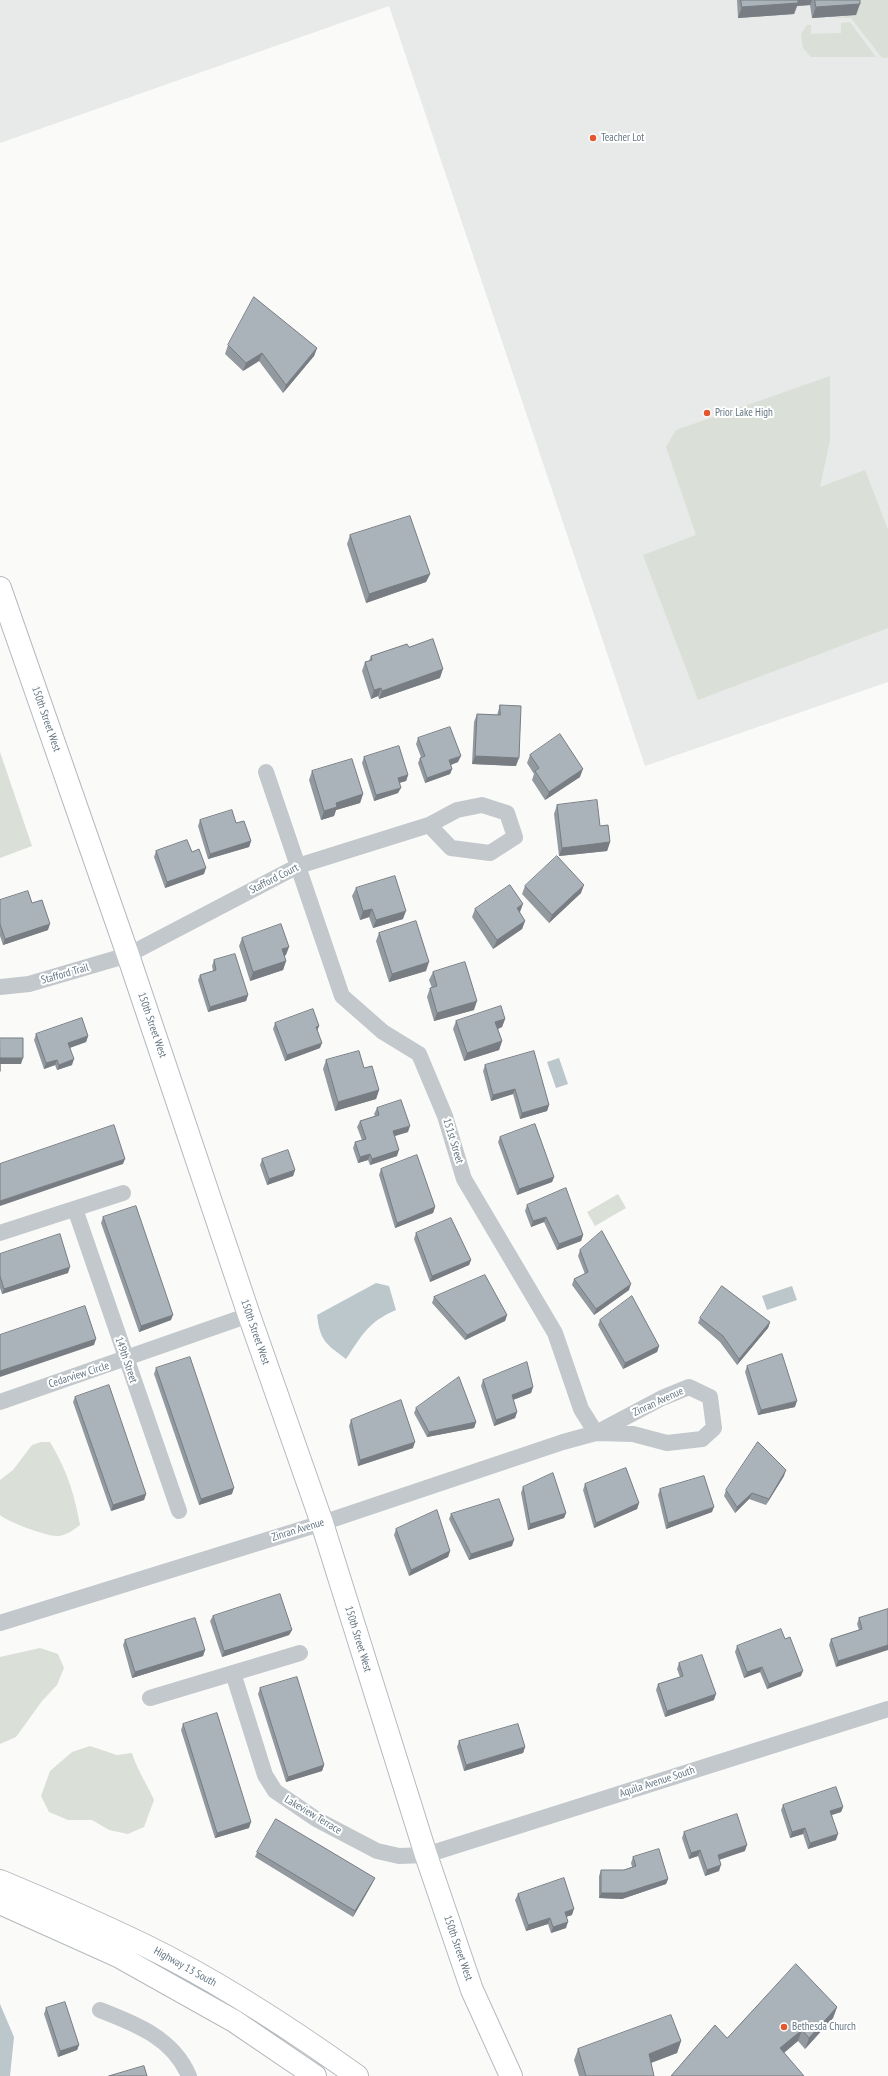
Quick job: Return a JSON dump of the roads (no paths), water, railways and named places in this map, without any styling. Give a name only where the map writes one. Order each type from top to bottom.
[{"type":"street","name":"150th Street West","points":[[0,588],[128,955],[249,1316],[322,1523],[426,1855],[472,1990],[511,2076]]},
{"type":"street","name":"151st Street","points":[[266,772],[342,996],[383,1032],[419,1054],[445,1116],[464,1179],[555,1333],[581,1409],[596,1433]]},
{"type":"street","name":"Stafford Court","points":[[128,955],[298,866],[429,825],[457,810],[482,805],[507,814],[515,836],[490,853],[451,848],[429,825]]},
{"type":"street","name":"Stafford Trail","points":[[0,987],[29,984],[128,955]]},
{"type":"street","points":[[0,1233],[123,1193]]},
{"type":"street","name":"149th Street","points":[[75,1209],[179,1511]]},
{"type":"street","name":"Cedarview Circle","points":[[0,1402],[249,1316]]},
{"type":"street","name":"Zinran Avenue","points":[[2,1619],[322,1523],[563,1442],[596,1433],[662,1398],[689,1388],[710,1397],[714,1428],[702,1439],[667,1443],[633,1434],[596,1433]]},
{"type":"street","points":[[150,1698],[300,1653]]},
{"type":"street","name":"Lakeview Terrace","points":[[233,1673],[265,1775],[275,1791],[316,1819],[377,1851],[399,1856],[426,1855]]},
{"type":"street","name":"Aquila Avenue South","points":[[426,1855],[888,1709]]},
{"type":"street","name":"Highway 13 South","points":[[0,1881],[144,1945],[208,1979],[315,2046],[357,2076]]},
{"type":"street","points":[[0,1904],[118,1956],[234,2022],[315,2076]]},
{"type":"street","points":[[100,2010],[149,2030],[173,2050],[189,2076]]},
{"type":"place","name":"Teacher Lot","points":[[593,138]]},
{"type":"place","name":"Prior Lake High","points":[[707,413]]},
{"type":"place","name":"Bethesda Church","points":[[784,2027]]}]
